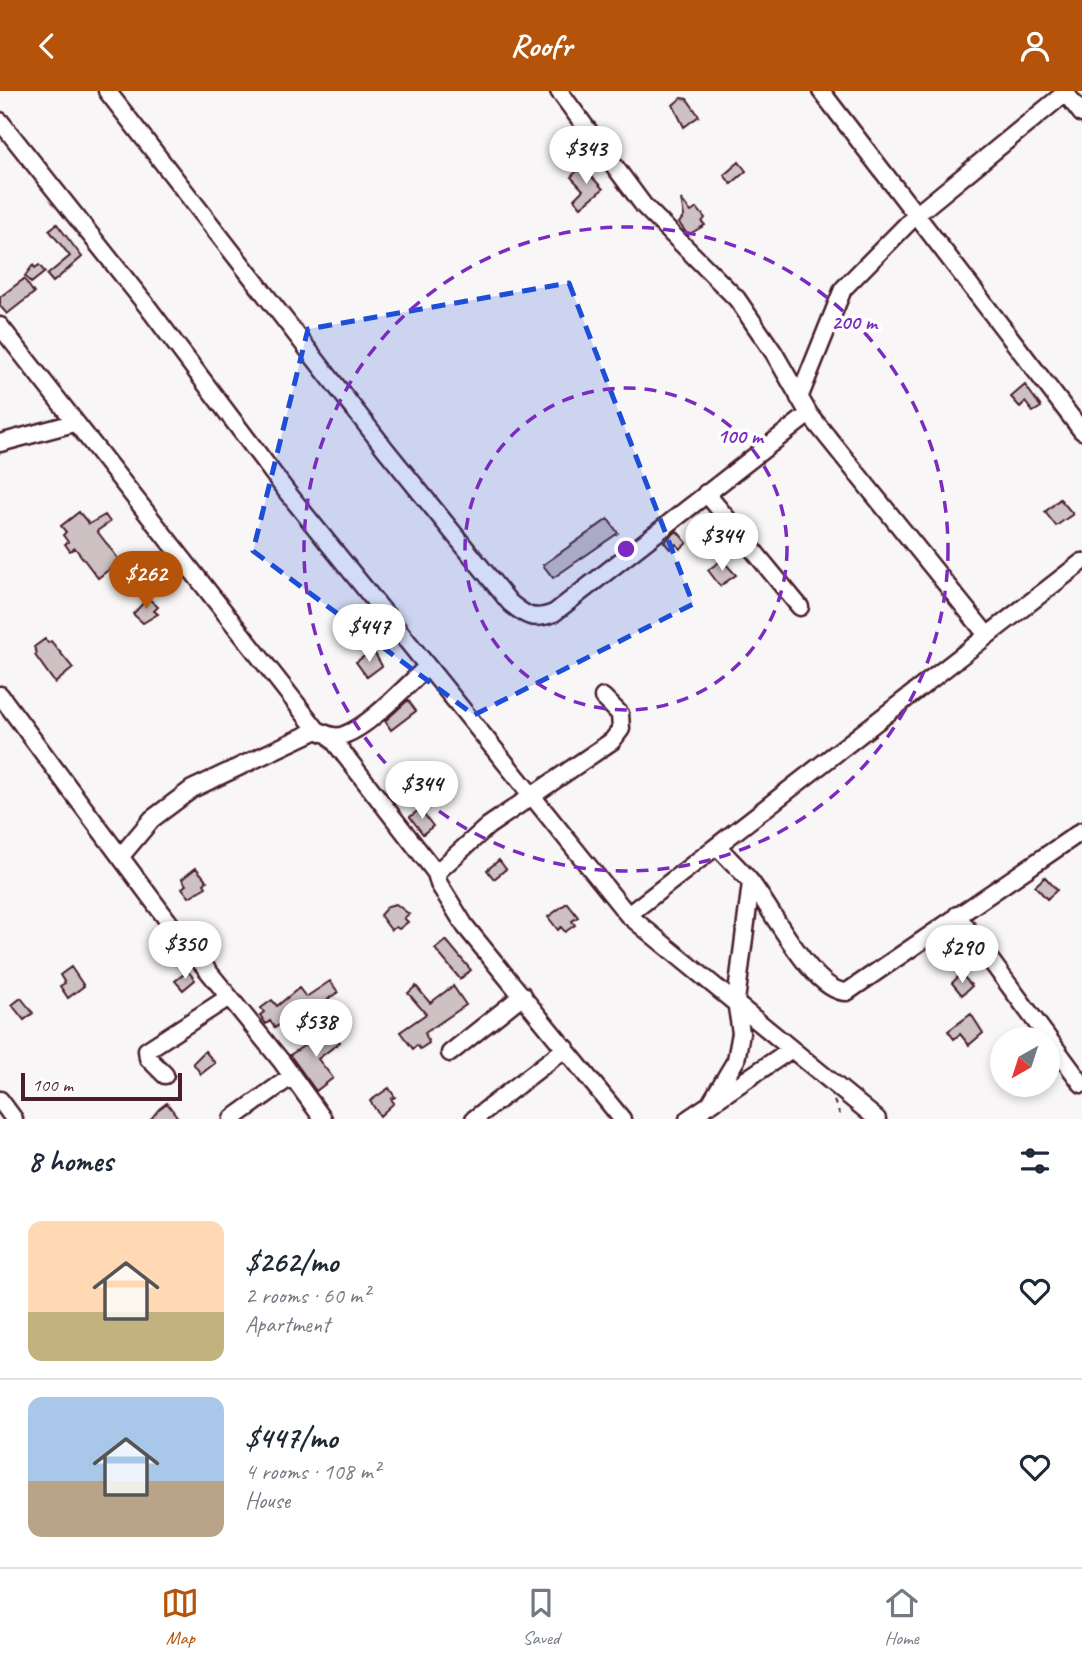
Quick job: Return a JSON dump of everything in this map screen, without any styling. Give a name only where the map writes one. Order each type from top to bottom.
[{"type":"street","points":[[107,91],[386,450],[510,603],[528,617],[539,619],[554,613],[809,414]]},
{"type":"street","points":[[559,91],[644,206],[737,299],[809,414],[987,635]]},
{"type":"street","points":[[821,91],[1082,431]]},
{"type":"street","points":[[799,398],[843,289],[916,215],[1065,92],[1082,114]]},
{"type":"street","points":[[0,121],[427,667],[628,915],[877,1119]]},
{"type":"street","points":[[0,326],[74,423],[436,873],[439,884],[465,926],[622,1119]]},
{"type":"street","points":[[0,443],[74,423]]},
{"type":"street","points":[[706,493],[800,607]]},
{"type":"street","points":[[628,915],[1082,562]]},
{"type":"street","points":[[121,856],[152,819],[192,789],[323,733],[344,735],[367,720],[427,667]]},
{"type":"street","points":[[0,695],[323,1119]]},
{"type":"street","points":[[436,873],[488,826],[612,741],[621,729],[620,714],[603,697]]},
{"type":"street","points":[[717,846],[751,883],[797,951],[826,985],[840,993],[857,988],[957,915],[1082,831]]},
{"type":"street","points":[[711,1102],[736,1060],[741,1033],[736,1001],[751,883]]},
{"type":"street","points":[[957,915],[1082,1084]]},
{"type":"street","points":[[450,1053],[523,995]]},
{"type":"street","points":[[165,1075],[148,1058],[147,1049],[229,996]]},
{"type":"street","points":[[474,1119],[566,1048]]},
{"type":"street","points":[[688,1119],[790,1050]]},
{"type":"street","points":[[232,1119],[292,1076]]},
{"type":"street","points":[[0,1100],[14,1119]]},
{"type":"highlighted area","points":[[569,283],[693,604],[474,715],[253,551],[308,329]]},
{"type":"building","points":[[681,98],[687,99],[699,116],[684,127],[673,105]]},
{"type":"building","points":[[739,162],[746,171],[731,184],[724,175]]},
{"type":"building","points":[[582,166],[603,189],[581,207],[574,199],[583,190],[571,177]]},
{"type":"building","points":[[681,199],[691,212],[697,208],[705,218],[702,222],[705,225],[688,235],[679,223],[684,216]]},
{"type":"building","points":[[57,224],[82,257],[53,282],[47,275],[70,256],[49,230]]},
{"type":"building","points":[[33,265],[35,268],[39,265],[45,272],[31,283],[25,276]]},
{"type":"building","points":[[24,279],[34,293],[7,314],[0,306],[0,297]]},
{"type":"building","points":[[1025,385],[1041,407],[1033,412],[1025,402],[1020,407],[1011,397]]},
{"type":"building","points":[[1060,499],[1073,514],[1056,526],[1045,512]]},
{"type":"building","points":[[79,512],[89,524],[105,515],[110,522],[97,531],[120,561],[98,578],[75,548],[70,551],[65,544],[68,542],[63,535],[66,532],[61,526]]},
{"type":"building","points":[[608,519],[618,533],[553,578],[543,565]]},
{"type":"building","points":[[677,531],[687,543],[680,549],[676,544],[670,549],[664,542]]},
{"type":"building","points":[[722,560],[736,575],[720,586],[708,570]]},
{"type":"building","points":[[148,598],[158,607],[154,611],[158,614],[143,623],[133,614]]},
{"type":"building","points":[[45,639],[48,643],[51,641],[73,668],[55,683],[35,655],[37,653],[34,647]]},
{"type":"building","points":[[373,650],[382,666],[367,677],[356,662]]},
{"type":"building","points":[[408,700],[416,711],[391,730],[385,721]]},
{"type":"building","points":[[420,809],[433,826],[423,834],[410,817]]},
{"type":"building","points":[[499,860],[506,869],[494,879],[487,870]]},
{"type":"building","points":[[196,868],[207,881],[204,884],[206,887],[189,897],[182,888],[186,885],[182,879]]},
{"type":"building","points":[[1045,877],[1057,890],[1047,899],[1035,886]]},
{"type":"building","points":[[567,903],[578,917],[572,921],[575,925],[565,932],[561,927],[558,930],[548,917]]},
{"type":"building","points":[[396,904],[409,914],[404,918],[408,922],[399,929],[396,927],[391,930],[380,915],[388,906]]},
{"type":"building","points":[[446,940],[471,970],[460,979],[435,949]]},
{"type":"building","points":[[71,967],[84,986],[68,998],[60,986],[65,983],[60,975]]},
{"type":"building","points":[[188,971],[195,980],[183,990],[175,981]]},
{"type":"building","points":[[961,974],[972,986],[962,995],[952,983]]},
{"type":"building","points":[[330,981],[338,992],[328,999],[330,1002],[323,1007],[321,1004],[301,1020],[295,1012],[275,1028],[270,1021],[266,1024],[260,1015],[264,1012],[261,1008],[272,1000],[277,1006],[299,988],[306,997]]},
{"type":"building","points":[[416,986],[430,1003],[453,986],[466,1005],[425,1033],[429,1043],[420,1049],[417,1045],[413,1049],[400,1032],[426,1014],[408,993]]},
{"type":"building","points":[[21,998],[33,1013],[24,1020],[12,1005]]},
{"type":"building","points":[[971,1014],[983,1033],[969,1045],[960,1034],[954,1039],[948,1031]]},
{"type":"building","points":[[329,1029],[340,1042],[318,1059],[333,1078],[316,1091],[290,1055]]},
{"type":"building","points":[[205,1051],[215,1063],[201,1074],[193,1063]]},
{"type":"building","points":[[389,1088],[395,1097],[391,1099],[394,1103],[380,1116],[370,1101]]},
{"type":"building","points":[[167,1103],[179,1119],[151,1119],[159,1109]]}]
